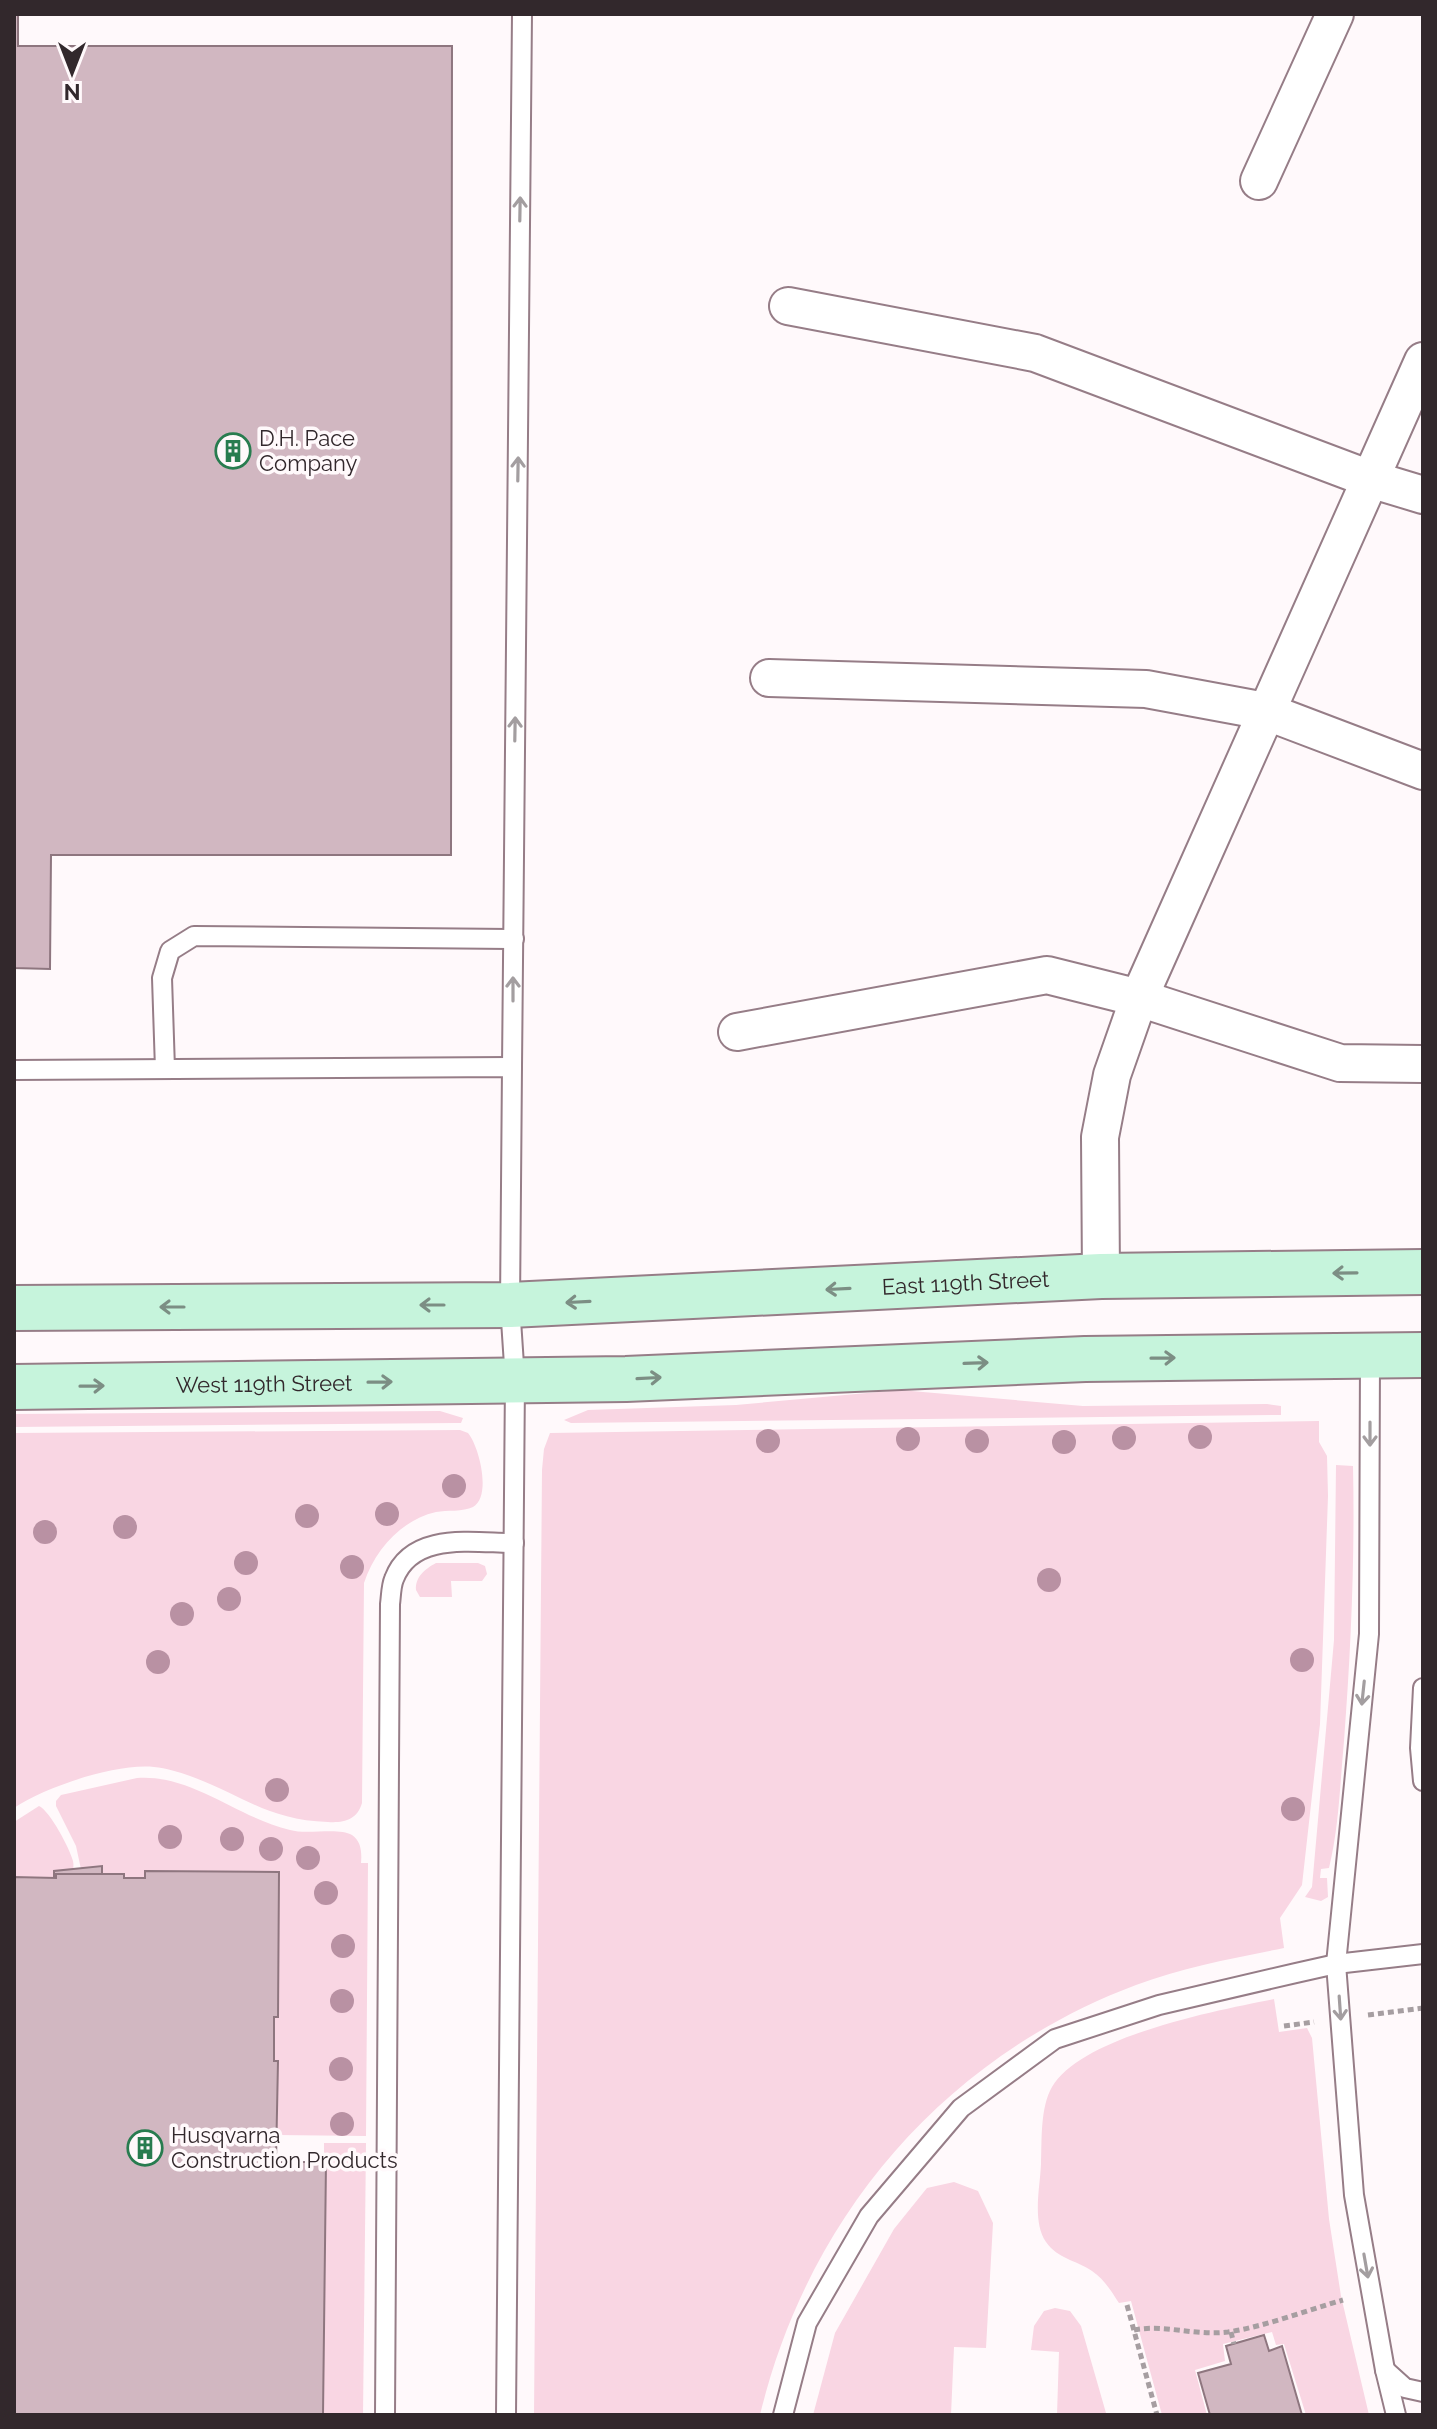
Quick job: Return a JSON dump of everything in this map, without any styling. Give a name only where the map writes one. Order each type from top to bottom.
[{"type":"main road","name":"East 119th Street","points":[[510,1305],[1101,1276],[1423,1272]]},
{"type":"main road","points":[[14,1308],[510,1305]]},
{"type":"main road","points":[[515,1380],[626,1379],[1085,1359],[1423,1355]]},
{"type":"main road","name":"West 119th Street","points":[[14,1387],[515,1380]]},
{"type":"street","points":[[1259,181],[1335,14]]},
{"type":"street","points":[[788,306],[1035,353],[1370,479],[1423,495]]},
{"type":"street","points":[[1101,1276],[1100,1137],[1112,1075],[1139,998],[1423,361]]},
{"type":"street","points":[[769,678],[1146,689],[1265,711],[1423,771]]},
{"type":"street","points":[[737,1032],[1047,975],[1139,998],[1340,1063],[1423,1064]]},
{"type":"lane","points":[[506,2415],[515,1380],[510,1305],[522,14]]},
{"type":"lane","points":[[165,1069],[162,978],[170,951],[194,936],[514,939]]},
{"type":"lane","points":[[14,1070],[512,1067]]},
{"type":"lane","points":[[1370,1356],[1369,1634],[1336,1964],[1354,2195],[1396,2415]]},
{"type":"lane","points":[[385,2415],[390,1604],[394,1579],[407,1559],[422,1549],[442,1543],[514,1543]]},
{"type":"lane","points":[[1423,1688],[1420,1748],[1423,1781]]},
{"type":"lane","points":[[783,2415],[807,2323],[869,2216],[961,2108],[1055,2039],[1159,2005],[1336,1964],[1423,1954]]},
{"type":"lane","points":[[1385,2370],[1405,2388],[1423,2392]]},
{"type":"path","points":[[1134,2330],[1152,2326],[1198,2334],[1231,2332],[1347,2299]]},
{"type":"path","points":[[1127,2305],[1157,2415]]},
{"type":"path","points":[[1231,2332],[1234,2344]]},
{"type":"shaded area","points":[[900,1390],[1083,1406],[1267,1404],[1281,1406],[1281,1415],[571,1423],[564,1420],[588,1410],[736,1405]]},
{"type":"shaded area","points":[[440,1411],[463,1418],[461,1423],[14,1427],[14,1414]]},
{"type":"shaded area","points":[[1319,1421],[1319,1442],[1327,1456],[1328,1496],[1320,1724],[1302,1885],[1280,1918],[1284,1948],[1209,1964],[1136,1985],[1067,2016],[1003,2055],[945,2100],[894,2152],[849,2210],[812,2274],[782,2342],[760,2415],[534,2415],[542,1470],[544,1449],[550,1433]]},
{"type":"shaded area","points":[[460,1430],[472,1439],[479,1459],[483,1482],[479,1501],[469,1509],[423,1516],[401,1529],[382,1548],[364,1583],[362,1803],[353,1817],[334,1822],[288,1817],[209,1783],[154,1767],[120,1769],[81,1778],[14,1808],[14,1433]]},
{"type":"shaded area","points":[[1336,1465],[1353,1466],[1352,1604],[1339,1805],[1329,1868],[1321,1869],[1320,1878],[1327,1878],[1328,1897],[1321,1901],[1305,1897],[1312,1887],[1334,1640]]},
{"type":"shaded area","points":[[436,1563],[478,1563],[485,1566],[487,1574],[482,1581],[451,1581],[452,1597],[420,1597],[416,1590],[417,1581]]},
{"type":"shaded area","points":[[137,1778],[177,1783],[290,1830],[346,1833],[357,1840],[361,1863],[368,1863],[366,2136],[277,2135],[278,2062],[274,2061],[274,2017],[278,2017],[279,1872],[145,1871],[145,1878],[82,1874],[76,1846],[56,1801],[61,1795]]},
{"type":"shaded area","points":[[39,1806],[49,1815],[64,1840],[73,1861],[73,1874],[56,1878],[14,1877],[14,1822]]},
{"type":"shaded area","points":[[1274,1999],[1279,2032],[1307,2028],[1312,2038],[1329,2219],[1341,2296],[1369,2415],[1306,2415],[1284,2344],[1276,2345],[1272,2332],[1223,2344],[1225,2361],[1195,2370],[1207,2415],[1162,2415],[1131,2301],[1119,2303],[1096,2274],[1056,2252],[1042,2234],[1038,2204],[1045,2105],[1052,2087],[1068,2069],[1091,2053],[1153,2028]]},
{"type":"shaded area","points":[[324,2143],[366,2143],[363,2415],[323,2415]]},
{"type":"shaded area","points":[[954,2182],[978,2191],[993,2223],[986,2348],[954,2347],[951,2415],[813,2415],[835,2333],[894,2229],[927,2188]]},
{"type":"shaded area","points":[[1055,2308],[1070,2311],[1081,2326],[1106,2413],[1057,2415],[1059,2352],[1031,2350],[1034,2326],[1044,2311]]},
{"type":"building","name":"D.H. Pace Company","points":[[14,14],[18,14],[18,46],[452,46],[451,855],[51,855],[50,969],[14,968]]},
{"type":"building","points":[[102,1866],[102,1878],[54,1878],[54,1871]]},
{"type":"building","name":"Husqvarna Construction Products","points":[[145,1871],[279,1872],[278,2017],[274,2017],[274,2061],[278,2061],[276,2162],[326,2162],[323,2415],[14,2415],[14,1877],[124,1874],[124,1878],[145,1878]]},
{"type":"building","points":[[1264,2335],[1269,2351],[1282,2346],[1302,2415],[1210,2415],[1198,2373],[1231,2364],[1226,2346]]},
{"type":"place","name":"D.H. Pace Company","points":[[233,451]]},
{"type":"place","name":"Husqvarna Construction Products","points":[[145,2148]]}]
